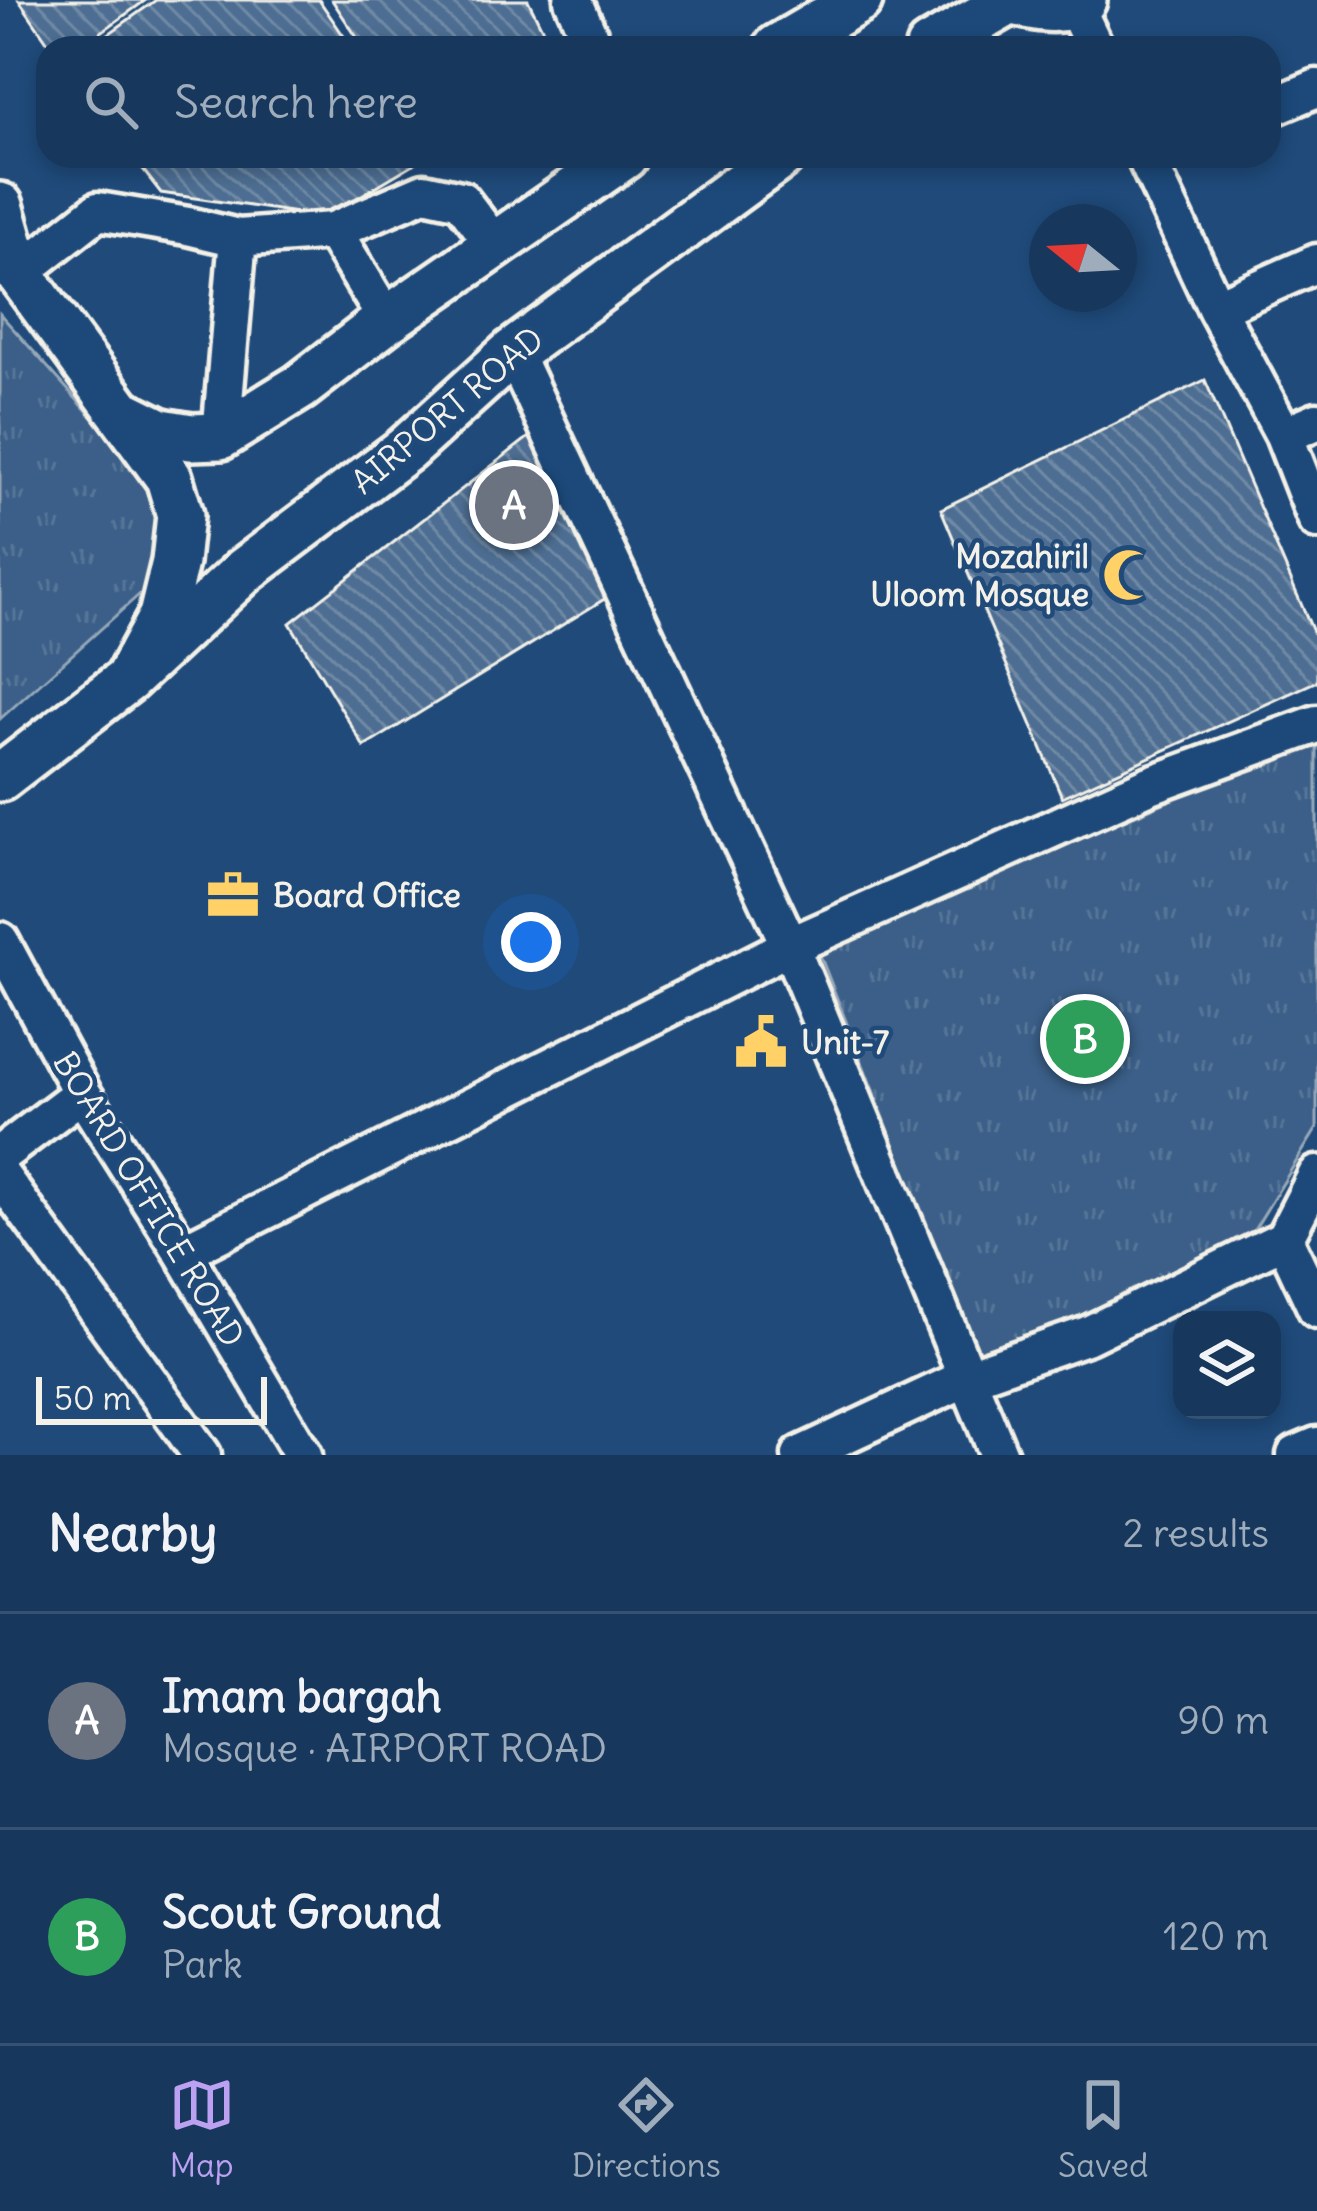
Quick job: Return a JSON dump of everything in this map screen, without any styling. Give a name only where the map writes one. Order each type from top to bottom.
[{"type":"main road","points":[[797,36],[859,0]]},
{"type":"main road","points":[[950,36],[1011,0],[1038,9],[1079,3]]},
{"type":"main road","points":[[121,412],[161,432],[221,436],[300,387],[387,320],[607,168]]},
{"type":"main road","name":"AIRPORT ROAD","points":[[0,778],[127,680],[244,571],[406,449],[513,352],[765,168]]},
{"type":"main road","points":[[0,206],[9,265],[169,478],[180,514],[162,616],[127,680]]},
{"type":"street","points":[[572,0],[588,36]]},
{"type":"street","points":[[1079,3],[1090,36]]},
{"type":"street","points":[[1281,103],[1317,88]]},
{"type":"street","points":[[1152,168],[1216,308],[1301,428],[1317,520]]},
{"type":"street","points":[[9,265],[98,212],[238,238],[333,231],[424,192],[461,200],[495,245]]},
{"type":"street","points":[[333,231],[387,320]]},
{"type":"street","points":[[221,436],[238,238]]},
{"type":"street","points":[[1216,308],[1317,263]]},
{"type":"street","points":[[513,352],[790,946],[999,1455]]},
{"type":"street","points":[[183,1252],[790,946],[1150,785],[1317,724]]},
{"type":"street","name":"BOARD OFFICE ROAD","points":[[0,941],[82,1094],[183,1252],[303,1455]]},
{"type":"street","points":[[0,1155],[82,1094]]},
{"type":"street","points":[[0,1174],[202,1455]]},
{"type":"street","points":[[801,1455],[968,1377],[1088,1335],[1284,1239],[1317,1175]]},
{"type":"street","points":[[1284,1239],[1317,1309]]},
{"type":"street","points":[[1296,1455],[1317,1446]]},
{"type":"green space","points":[[0,314],[149,480],[162,528],[150,585],[0,719]]},
{"type":"green space","points":[[1317,738],[1317,1128],[1254,1230],[981,1365],[818,950]]},
{"type":"building","points":[[19,0],[146,0],[96,36],[44,36]]},
{"type":"building","points":[[156,0],[319,0],[344,36],[106,36]]},
{"type":"building","points":[[332,0],[528,0],[546,36],[356,36]]},
{"type":"building","points":[[141,168],[407,168],[325,217],[161,193]]},
{"type":"building","name":"Mozahiril Uloom Mosque","points":[[1205,380],[1317,641],[1317,681],[1062,797],[941,509]]},
{"type":"building","points":[[547,423],[624,587],[364,747],[290,623]]},
{"type":"place","name":"Imam bargah","points":[[514,505]]},
{"type":"place","name":"Mozahiril Uloom Mosque","points":[[1129,575]]},
{"type":"place","name":"Board Office","points":[[233,895]]},
{"type":"place","name":"Scout Ground","points":[[1085,1039]]},
{"type":"place","name":"Unit-7","points":[[761,1042]]}]
